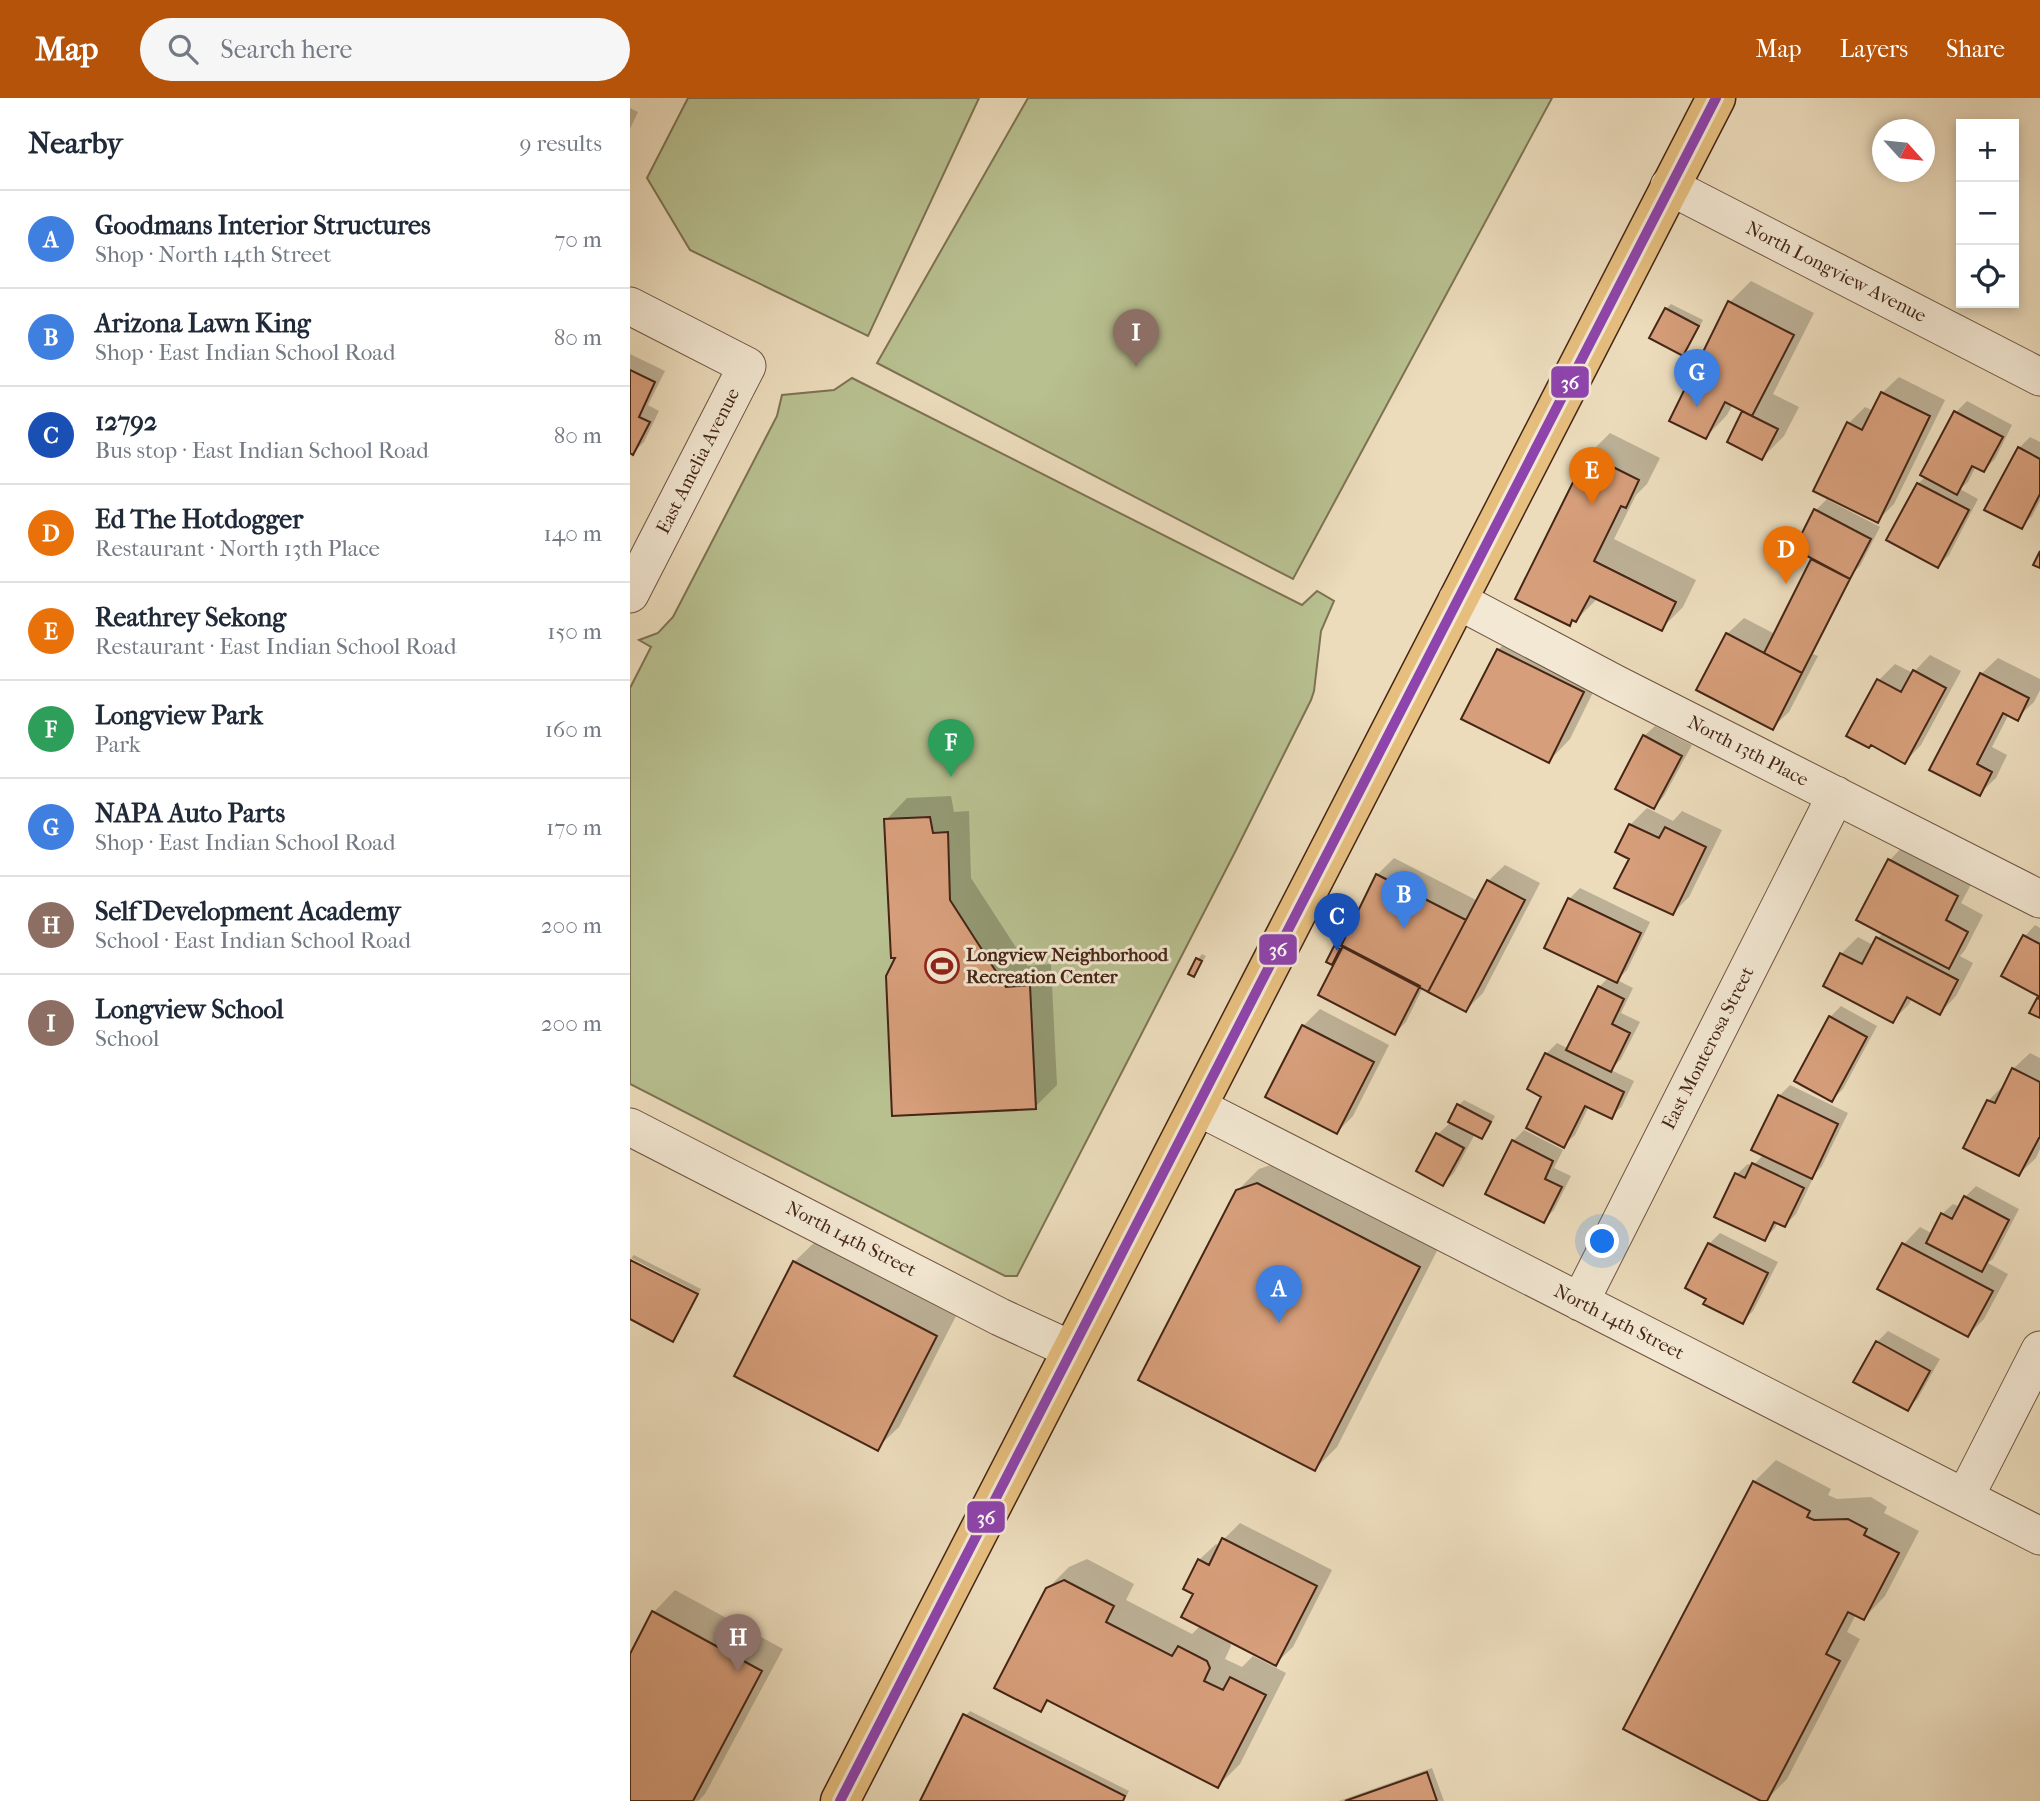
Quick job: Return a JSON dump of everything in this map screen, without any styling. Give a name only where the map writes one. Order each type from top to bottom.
[{"type":"main road","points":[[841,1801],[1716,98]]},
{"type":"street","name":"North Longview Avenue","points":[[1670,186],[2040,377]]},
{"type":"street","name":"East Amelia Avenue","points":[[630,306],[747,366],[630,594]]},
{"type":"street","name":"North 13th Place","points":[[1457,600],[2040,899]]},
{"type":"street","name":"East Monterosa Street","points":[[1580,1301],[1836,795]]},
{"type":"street","name":"North 14th Street","points":[[1198,1107],[2040,1536]]},
{"type":"street","name":"North 14th Street","points":[[630,1127],[1000,1317],[1072,1350]]},
{"type":"street","points":[[1965,1497],[2040,1350]]},
{"type":"green space","points":[[688,98],[979,98],[868,336],[690,250],[647,178]]},
{"type":"green space","points":[[1028,98],[1552,98],[1293,579],[877,363]]},
{"type":"green space","points":[[852,378],[1302,605],[1317,591],[1334,601],[1321,631],[1311,700],[1017,1276],[1005,1276],[630,1084],[630,688],[651,647],[639,640],[658,633],[673,617],[777,416],[782,395],[834,390]]},
{"type":"building","points":[[1728,301],[1794,335],[1752,416],[1725,402],[1706,439],[1669,421]]},
{"type":"building","points":[[1665,308],[1699,326],[1683,356],[1649,338]]},
{"type":"building","points":[[630,370],[655,382],[639,417],[650,422],[633,455],[630,453]]},
{"type":"building","points":[[1881,392],[1930,416],[1878,523],[1813,491],[1847,422],[1862,430]]},
{"type":"building","points":[[1742,411],[1778,429],[1762,460],[1727,442]]},
{"type":"building","points":[[1954,411],[2003,437],[1984,472],[1972,466],[1957,495],[1920,475]]},
{"type":"building","points":[[2018,447],[2040,459],[2040,494],[2022,529],[1984,510]]},
{"type":"building","points":[[1587,454],[1639,480],[1626,508],[1621,506],[1594,561],[1676,602],[1662,631],[1590,596],[1576,622],[1572,620],[1570,626],[1515,599]]},
{"type":"building","points":[[1917,483],[1969,510],[1938,568],[1886,540]]},
{"type":"building","points":[[1814,509],[1871,539],[1850,579],[1794,549]]},
{"type":"building","points":[[2040,551],[2040,568],[2033,565]]},
{"type":"building","points":[[1811,559],[1850,579],[1802,673],[1764,653]]},
{"type":"building","points":[[1726,633],[1802,673],[1773,730],[1696,690]]},
{"type":"building","points":[[1497,649],[1584,692],[1549,763],[1461,719]]},
{"type":"building","points":[[1913,670],[1946,688],[1905,764],[1871,745],[1869,748],[1846,736],[1877,679],[1901,692]]},
{"type":"building","points":[[1980,673],[2029,698],[2018,721],[2003,713],[1977,764],[1992,772],[1980,796],[1929,770]]},
{"type":"building","points":[[1643,735],[1682,756],[1654,809],[1615,789]]},
{"type":"building","name":"Longview Neighborhood Recreation Center","points":[[930,817],[933,833],[948,832],[950,900],[1006,987],[1030,985],[1036,1109],[892,1116],[886,976],[895,958],[891,958],[884,819]]},
{"type":"building","points":[[1629,824],[1659,838],[1665,827],[1706,847],[1673,915],[1614,888],[1629,859],[1615,852]]},
{"type":"building","points":[[1888,859],[1958,896],[1946,920],[1968,932],[1949,969],[1856,920]]},
{"type":"building","points":[[1376,874],[1466,920],[1428,992],[1341,946]]},
{"type":"building","points":[[1487,880],[1525,900],[1466,1012],[1428,992]]},
{"type":"building","points":[[1568,898],[1641,933],[1617,983],[1544,948]]},
{"type":"building","points":[[2023,935],[2040,944],[2040,997],[2001,976]]},
{"type":"building","points":[[1876,937],[1958,980],[1940,1015],[1907,997],[1893,1023],[1823,986],[1840,953],[1862,964]]},
{"type":"building","points":[[1334,946],[1340,949],[1332,965],[1326,962]]},
{"type":"building","points":[[1343,946],[1420,986],[1395,1035],[1318,995]]},
{"type":"building","points":[[1196,958],[1202,961],[1194,977],[1188,974]]},
{"type":"building","points":[[1598,986],[1624,999],[1612,1024],[1630,1033],[1611,1072],[1566,1050]]},
{"type":"building","points":[[2037,998],[2040,999],[2040,1018],[2029,1013]]},
{"type":"building","points":[[1829,1016],[1867,1037],[1832,1102],[1794,1081]]},
{"type":"building","points":[[1302,1025],[1374,1062],[1337,1134],[1265,1097]]},
{"type":"building","points":[[1545,1053],[1624,1092],[1612,1119],[1585,1106],[1564,1148],[1526,1128],[1541,1097],[1527,1089]]},
{"type":"building","points":[[2012,1068],[2040,1082],[2040,1138],[2019,1176],[1963,1148],[1987,1100],[1995,1103]]},
{"type":"building","points":[[1778,1095],[1838,1124],[1812,1179],[1751,1150]]},
{"type":"building","points":[[1457,1104],[1491,1122],[1482,1139],[1448,1122]]},
{"type":"building","points":[[1436,1133],[1464,1148],[1443,1186],[1416,1171]]},
{"type":"building","points":[[1512,1140],[1553,1161],[1545,1179],[1562,1187],[1544,1223],[1485,1194]]},
{"type":"building","points":[[1752,1163],[1804,1188],[1785,1227],[1774,1222],[1765,1241],[1714,1217],[1735,1173],[1745,1178]]},
{"type":"building","points":[[1257,1183],[1420,1267],[1315,1471],[1138,1380],[1236,1190]]},
{"type":"building","points":[[1964,1196],[2009,1220],[1982,1272],[1926,1243],[1941,1213],[1952,1219]]},
{"type":"building","points":[[1708,1243],[1768,1273],[1743,1324],[1703,1304],[1706,1299],[1685,1288]]},
{"type":"building","points":[[1902,1243],[1993,1291],[1968,1337],[1877,1289]]},
{"type":"building","points":[[630,1260],[698,1294],[673,1342],[630,1319]]},
{"type":"building","points":[[793,1261],[937,1336],[878,1451],[734,1376]]},
{"type":"building","points":[[1876,1341],[1930,1371],[1908,1411],[1853,1382]]},
{"type":"building","points":[[1753,1481],[1810,1511],[1807,1517],[1814,1520],[1848,1519],[1867,1529],[1864,1535],[1899,1553],[1864,1620],[1848,1612],[1826,1654],[1840,1661],[1767,1801],[1761,1801],[1623,1729]]},
{"type":"building","points":[[1222,1538],[1317,1586],[1276,1666],[1181,1617],[1193,1594],[1183,1589],[1198,1559],[1209,1565]]},
{"type":"building","points":[[1064,1580],[1114,1606],[1106,1622],[1172,1656],[1178,1646],[1207,1661],[1210,1668],[1204,1681],[1223,1690],[1230,1677],[1266,1695],[1218,1788],[1047,1700],[1041,1712],[994,1688],[1046,1588]]},
{"type":"building","points":[[652,1611],[762,1671],[693,1801],[630,1801],[630,1654]]},
{"type":"building","points":[[963,1714],[1125,1796],[1123,1801],[920,1801]]},
{"type":"building","points":[[1427,1772],[1437,1801],[1345,1801]]},
{"type":"transit line","name":"36","points":[[840,1801],[1716,98]]},
{"type":"place","name":"Longview School","points":[[1136,367]]},
{"type":"place","name":"NAPA Auto Parts","points":[[1697,407]]},
{"type":"place","name":"Reathrey Sekong","points":[[1592,505]]},
{"type":"place","name":"Ed The Hotdogger","points":[[1786,584]]},
{"type":"place","name":"Longview Park","points":[[951,777]]},
{"type":"place","name":"Arizona Lawn King","points":[[1404,929]]},
{"type":"place","name":"12792","points":[[1337,951]]},
{"type":"place","name":"Longview Neighborhood Recreation Center","points":[[942,966]]},
{"type":"place","name":"Goodmans Interior Structures","points":[[1279,1323]]},
{"type":"place","name":"Self Development Academy","points":[[738,1672]]}]
